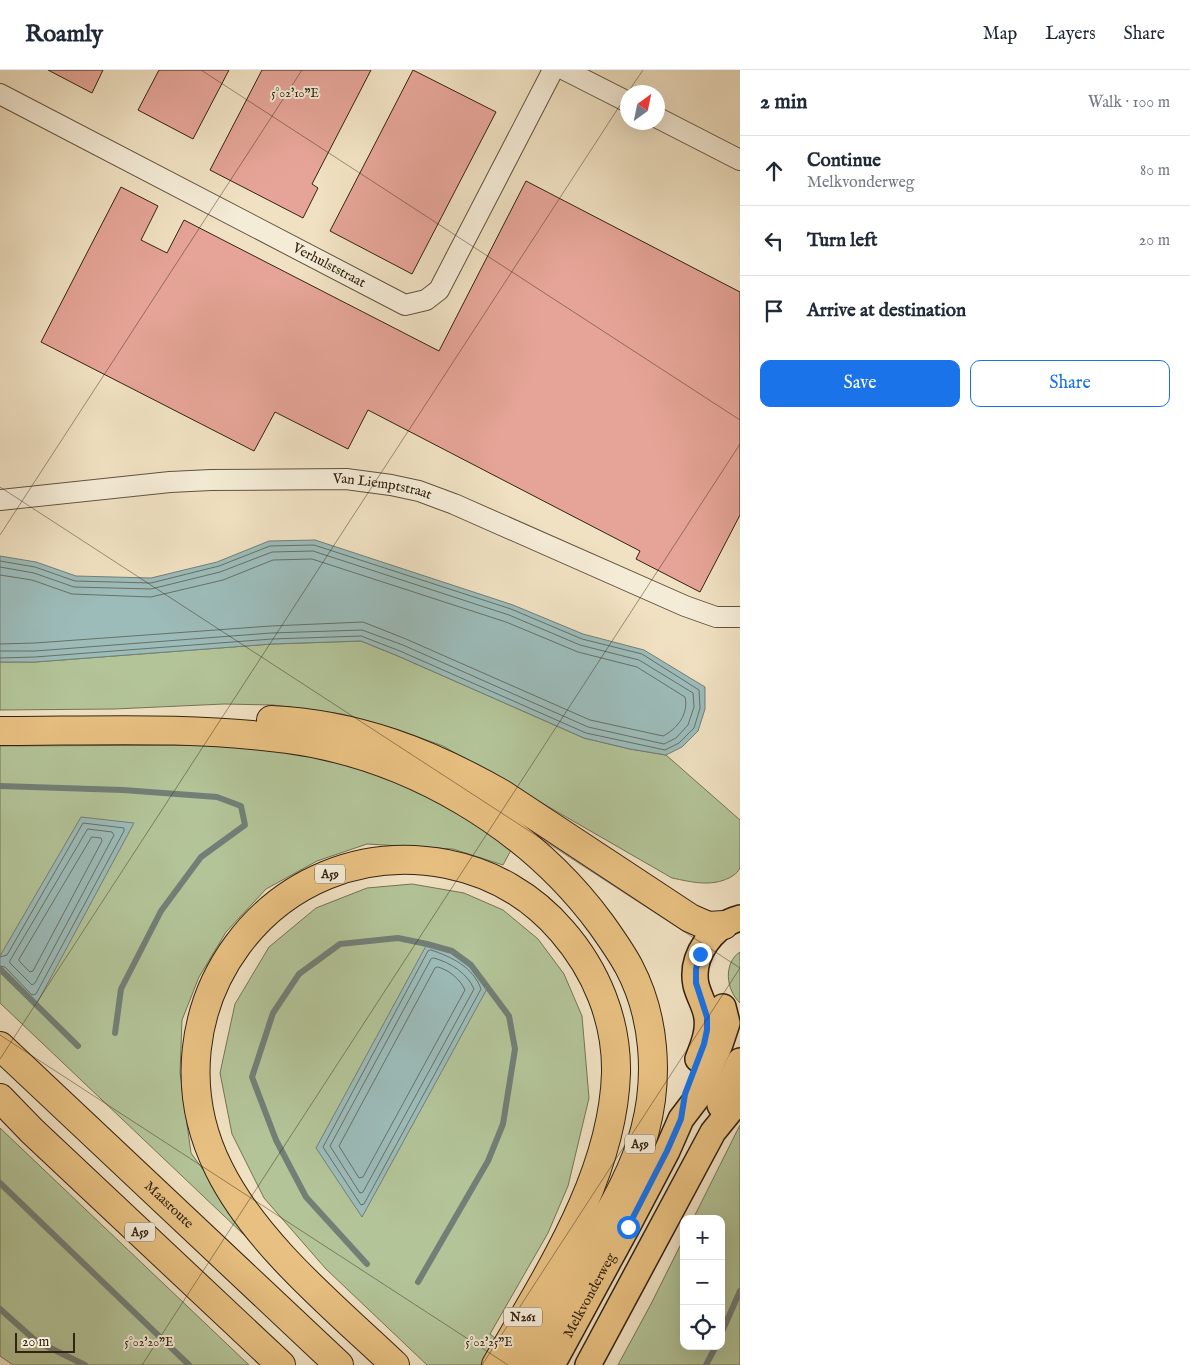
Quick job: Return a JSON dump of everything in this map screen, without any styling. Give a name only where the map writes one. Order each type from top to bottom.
[{"type":"highway","name":"A59","points":[[121,729],[189,720],[252,719],[323,725],[388,742],[422,753],[502,794],[690,918],[708,926],[735,926]]},
{"type":"highway","name":"A59","points":[[0,731],[121,729],[232,734],[288,739],[351,752],[417,777],[446,791],[476,809],[538,855],[567,883],[593,913],[617,946],[630,969],[641,995],[652,1042],[653,1071],[646,1129],[614,1205],[525,1365]]},
{"type":"highway","name":"A59","points":[[395,1365],[294,1268],[255,1223],[233,1193],[218,1168],[202,1125],[195,1080],[195,1060],[204,1008],[217,976],[229,955],[252,926],[279,902],[300,888],[324,876],[354,866],[380,861],[430,860],[460,866],[516,891],[554,921],[576,947],[593,975],[604,1000],[614,1040],[616,1071],[613,1107],[604,1150],[591,1186],[550,1269]]},
{"type":"highway","name":"Maasroute","points":[[0,1046],[339,1365]]},
{"type":"highway","name":"A59","points":[[0,1098],[32,1131],[281,1365]]},
{"type":"highway","name":"N261","points":[[496,1365],[550,1269]]},
{"type":"main road","points":[[723,1016],[696,983],[696,969],[700,954],[708,939],[716,930],[735,926]]},
{"type":"main road","name":"Melkvonderweg","points":[[552,1365],[628,1227],[667,1151],[681,1119],[685,1094],[705,1037],[723,1016]]},
{"type":"main road","points":[[713,1132],[718,1108],[740,1061]]},
{"type":"main road","points":[[588,1365],[713,1132],[730,1111],[740,1090]]},
{"type":"street","name":"Verhulststraat","points":[[0,94],[405,305],[426,300],[439,290],[553,70]]},
{"type":"street","points":[[565,70],[620,98]]},
{"type":"street","points":[[665,122],[740,160]]},
{"type":"street","name":"Van Liemptstraat","points":[[0,500],[170,482],[211,480],[346,479],[391,484],[419,491],[454,504],[685,606],[716,617],[740,617]]},
{"type":"green space","points":[[361,641],[584,738],[666,755],[740,820],[740,867],[738,871],[722,881],[708,883],[672,878],[443,746],[399,730],[342,714],[273,705],[224,704],[114,709],[0,710],[0,662],[35,662],[272,644]]},
{"type":"green space","points":[[215,745],[290,750],[407,782],[470,816],[511,850],[503,865],[453,849],[367,844],[317,861],[266,889],[226,932],[199,977],[182,1020],[180,1073],[191,1153],[263,1253],[0,1003],[0,746]]},
{"type":"green space","points":[[412,884],[464,893],[503,910],[538,939],[564,974],[582,1016],[589,1098],[568,1186],[548,1233],[490,1334],[529,1365],[427,1365],[326,1269],[264,1198],[232,1134],[220,1073],[235,1004],[269,947],[316,908],[367,888]]},
{"type":"green space","points":[[740,952],[740,1003],[735,998],[728,977],[731,963]]},
{"type":"green space","points":[[740,1125],[740,1365],[618,1365],[680,1246],[680,1350],[725,1350],[725,1215],[695,1215]]},
{"type":"green space","points":[[0,1128],[249,1365],[13,1365],[0,1356]]},
{"type":"water","points":[[315,540],[513,605],[583,634],[644,650],[705,687],[705,709],[698,731],[682,747],[666,755],[584,738],[361,641],[272,644],[35,662],[0,662],[0,556],[36,562],[76,576],[151,578],[217,562],[269,541]]},
{"type":"water","points":[[81,817],[134,823],[36,1005],[0,969],[0,956]]},
{"type":"water","points":[[427,944],[448,951],[462,959],[488,987],[362,1217],[316,1148]]},
{"type":"building","points":[[48,70],[103,70],[92,93]]},
{"type":"building","points":[[159,70],[229,70],[193,139],[138,110]]},
{"type":"building","points":[[262,70],[371,70],[312,184],[318,188],[303,218],[210,170]]},
{"type":"building","points":[[413,70],[496,112],[412,274],[330,231]]},
{"type":"building","points":[[526,181],[740,292],[740,515],[700,592],[636,559],[640,551],[368,410],[348,449],[275,412],[254,451],[41,342],[121,187],[158,206],[141,240],[167,253],[184,220],[439,351]]},
{"type":"waterway","points":[[0,786],[123,790],[217,797],[241,806],[245,825],[201,857],[161,911],[121,989],[115,1033]]},
{"type":"waterway","points":[[367,1264],[306,1197],[276,1140],[252,1077],[273,1013],[299,974],[340,944],[398,938],[452,951],[471,965],[509,1016],[515,1049],[503,1124],[488,1161],[418,1282]]},
{"type":"waterway","points":[[0,969],[78,1046]]},
{"type":"waterway","points":[[0,1183],[189,1365]]},
{"type":"waterway","points":[[725,1325],[740,1291]]},
{"type":"waterway","points":[[0,1309],[36,1341],[85,1365]]},
{"type":"waterway","points":[[706,1365],[714,1350]]},
{"type":"route","points":[[628,1227],[667,1151],[681,1119],[685,1094],[704,1044],[707,1017],[696,983],[696,969],[700,954]]}]
